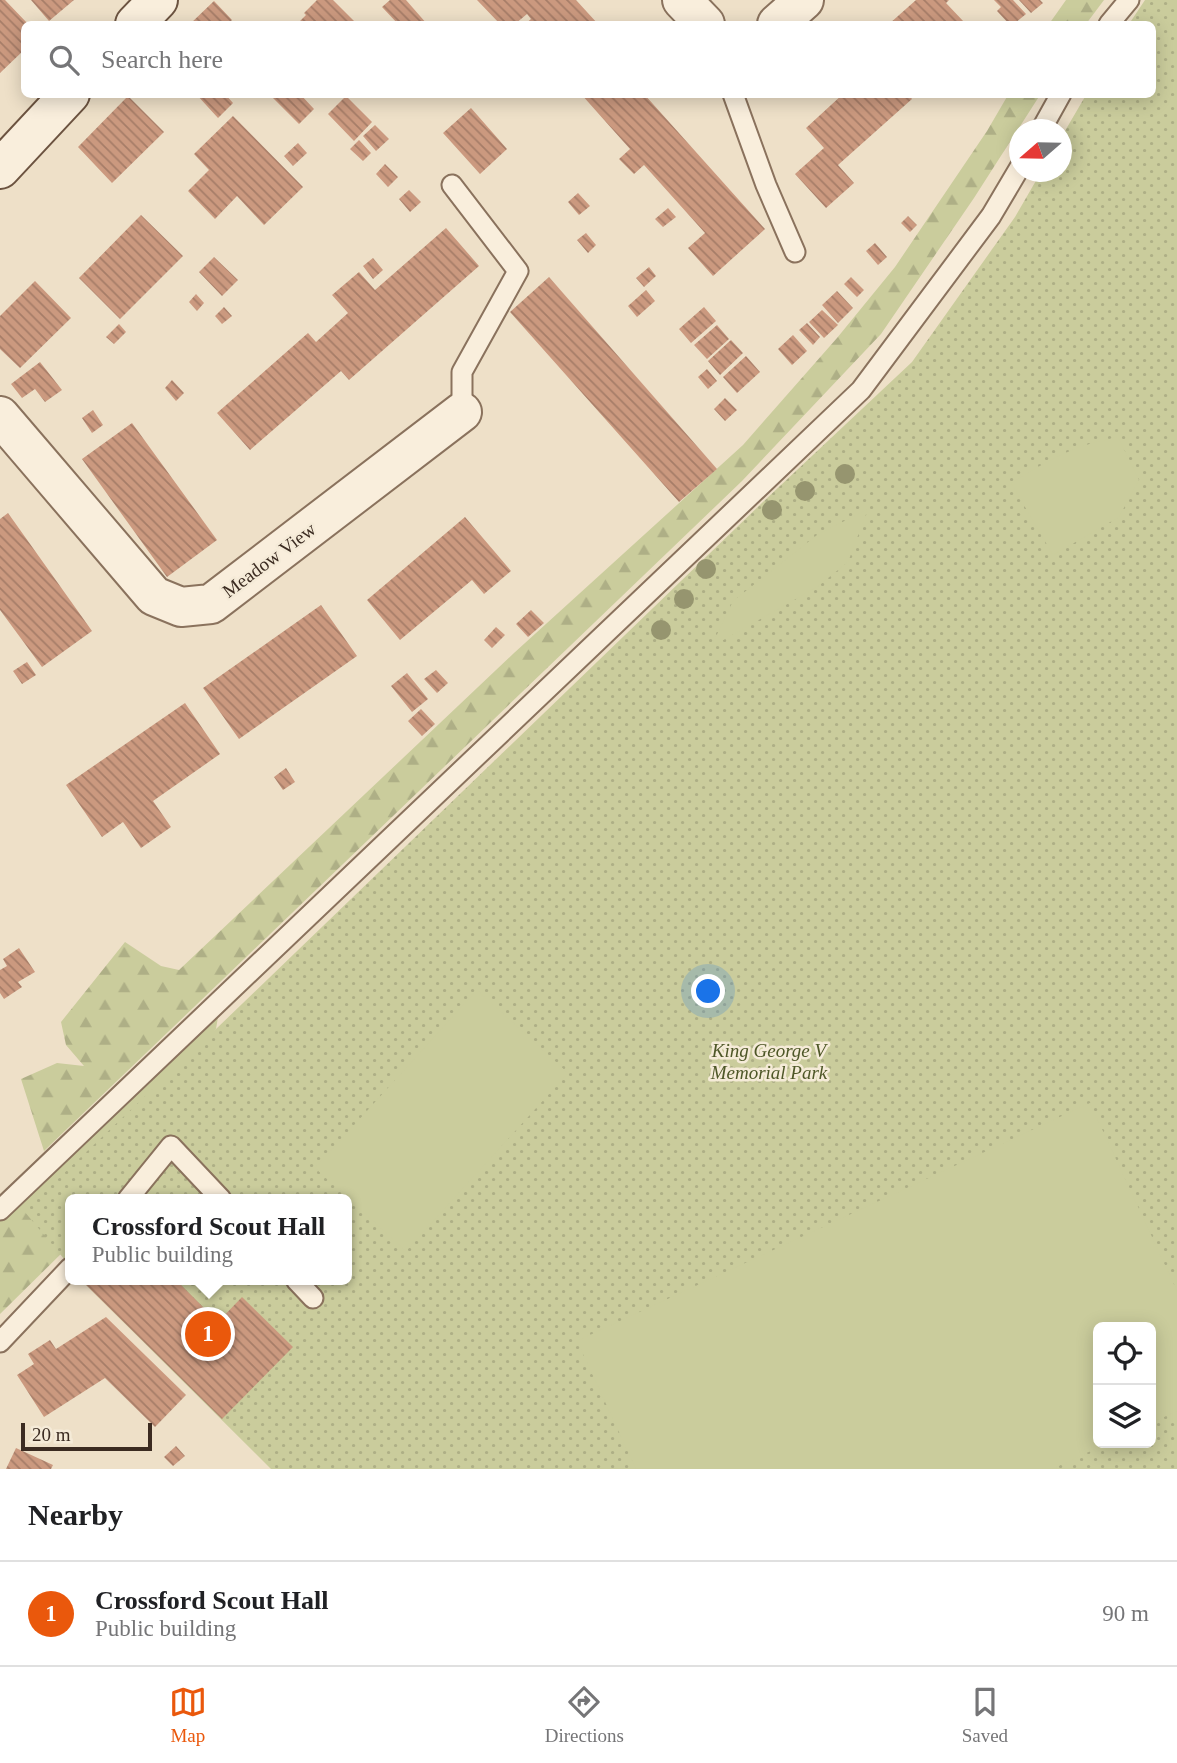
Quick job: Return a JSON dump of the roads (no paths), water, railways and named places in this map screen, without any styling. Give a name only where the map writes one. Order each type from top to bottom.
[{"type":"street","points":[[138,21],[158,0]]},
{"type":"street","points":[[682,0],[702,21]]},
{"type":"street","points":[[780,21],[804,0]]},
{"type":"street","points":[[0,169],[66,98]]},
{"type":"street","name":"Meadow View","points":[[0,416],[154,596],[181,607],[211,604],[462,412]]},
{"type":"lane","points":[[1112,21],[1129,0]]},
{"type":"lane","points":[[734,98],[766,185],[795,252]]},
{"type":"lane","points":[[1047,119],[1059,98]]},
{"type":"lane","points":[[0,1210],[861,390],[991,216],[1011,182]]},
{"type":"lane","points":[[452,185],[517,271],[462,372],[462,412]]},
{"type":"lane","points":[[132,1194],[171,1146],[216,1194]]},
{"type":"lane","points":[[0,1342],[65,1273]]},
{"type":"lane","points":[[301,1285],[313,1298]]},
{"type":"place","name":"Crossford Scout Hall","points":[[208,1334]]},
{"type":"park label","name":"King George V Memorial Park","points":[[769,1061]]}]
